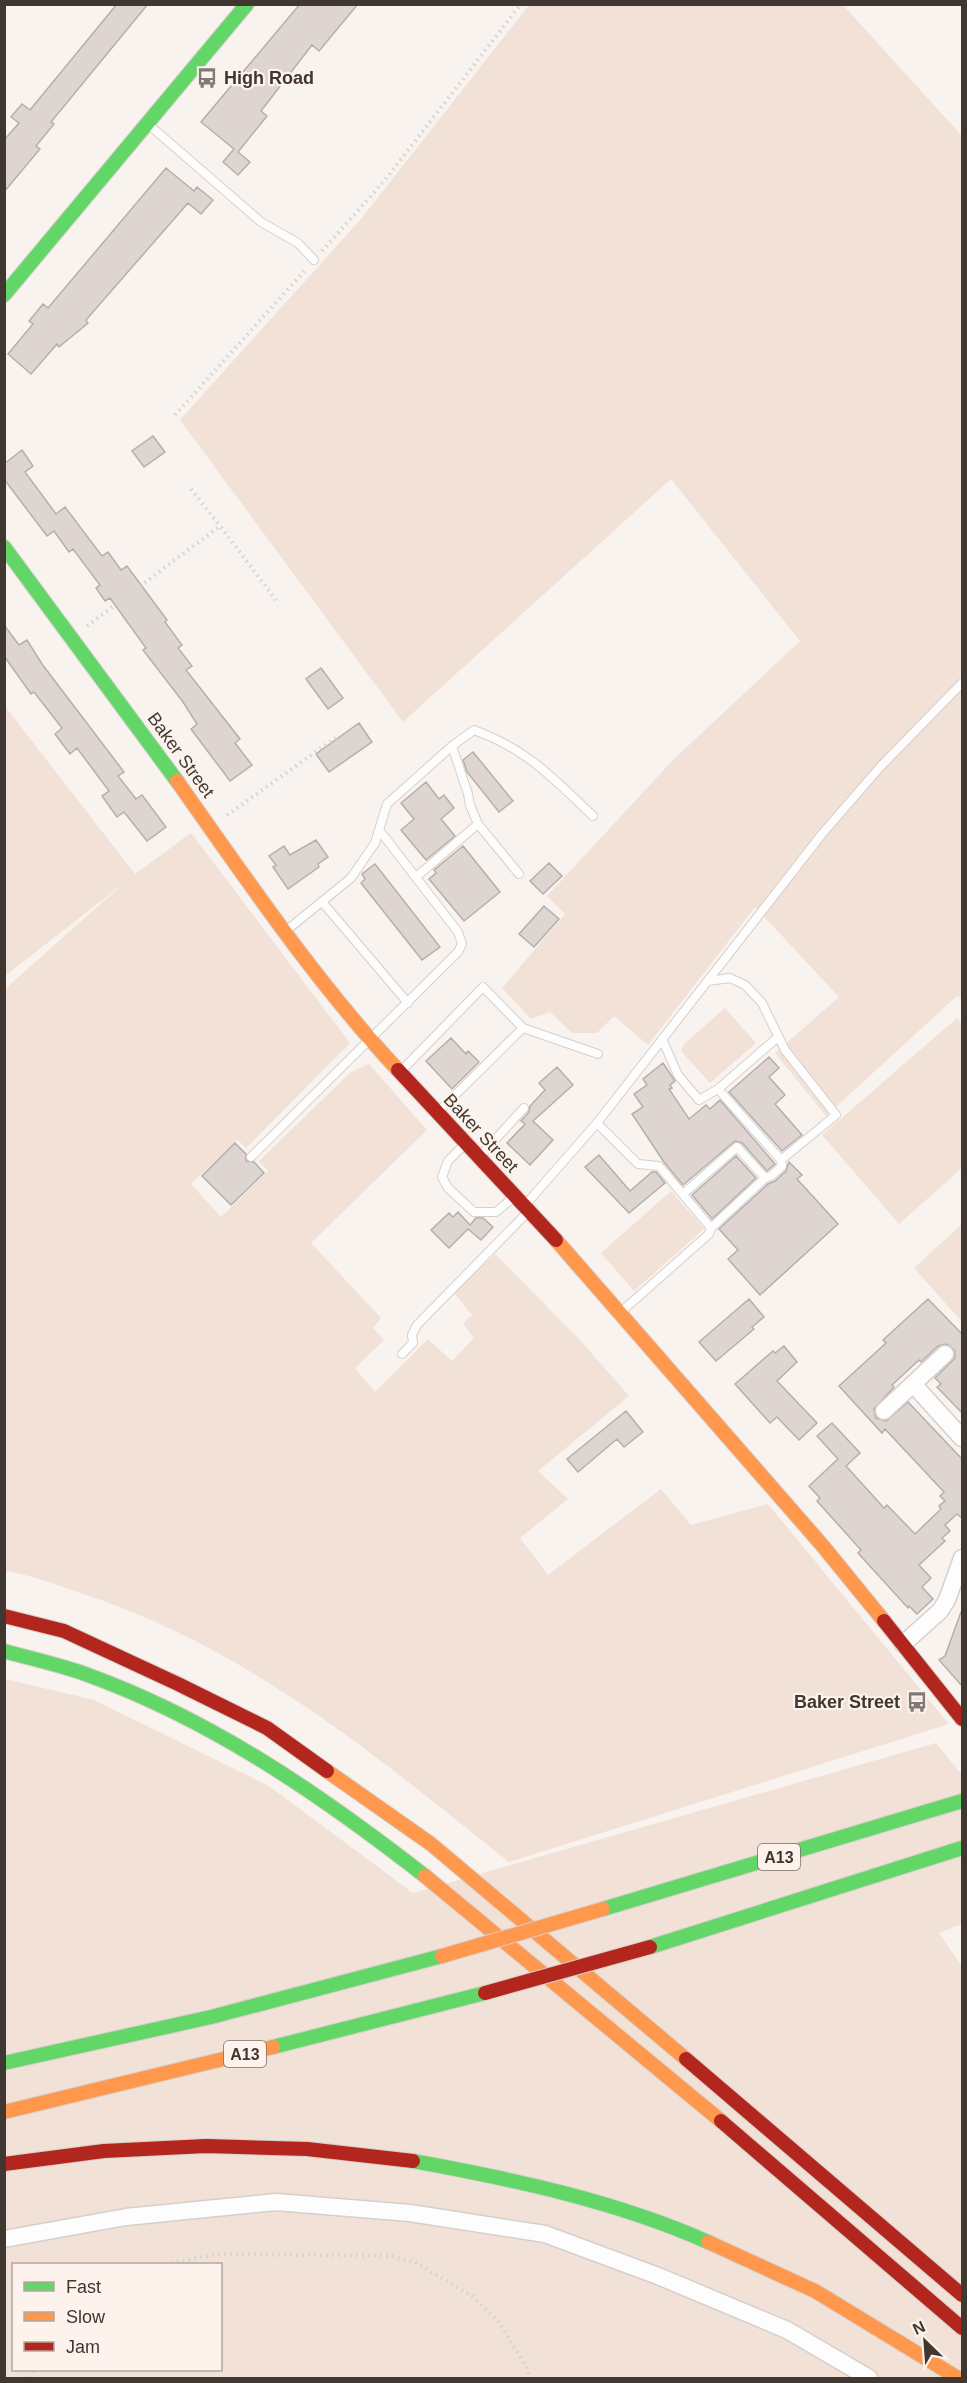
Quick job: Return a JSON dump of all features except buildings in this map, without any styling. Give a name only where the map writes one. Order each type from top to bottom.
[{"type":"main road","points":[[4,295],[247,4]]},
{"type":"main road","name":"Baker Street","points":[[4,547],[72,637],[285,932],[370,1040],[523,1204],[620,1313],[815,1537],[963,1719]]},
{"type":"main road","points":[[4,1616],[64,1631],[178,1683],[277,1735],[431,1844],[963,2295]]},
{"type":"main road","points":[[4,1651],[53,1664],[171,1711],[219,1735],[314,1793],[470,1912],[963,2328]]},
{"type":"main road","name":"A13","points":[[4,2062],[60,2052],[211,2017],[442,1956],[603,1910],[958,1802]]},
{"type":"main road","name":"A13","points":[[4,2112],[126,2084],[485,1993],[650,1947],[963,1848]]},
{"type":"main road","points":[[4,2164],[133,2150],[248,2147],[357,2154],[470,2170],[530,2183],[638,2214],[744,2257],[847,2308],[958,2379]]},
{"type":"street","points":[[884,1411],[945,1354]]},
{"type":"street","points":[[913,1384],[963,1438]]},
{"type":"street","points":[[903,1644],[940,1611],[947,1600],[963,1558]]},
{"type":"street","points":[[4,2238],[126,2217],[276,2202],[410,2213],[545,2234],[658,2276],[787,2330],[869,2379]]},
{"type":"lane","points":[[148,124],[261,222],[298,243],[314,260]]},
{"type":"lane","points":[[402,1354],[413,1343],[412,1335],[417,1325],[597,1122],[822,834],[881,766],[963,683]]},
{"type":"lane","points":[[285,932],[351,878],[375,843],[387,804],[452,746],[474,730],[494,737],[538,763],[593,816]]},
{"type":"lane","points":[[452,746],[478,824],[519,874]]},
{"type":"lane","points":[[416,877],[478,824]]},
{"type":"lane","points":[[251,1157],[408,1003],[458,952],[462,944],[458,932],[380,831]]},
{"type":"lane","points":[[323,903],[408,1003]]},
{"type":"lane","points":[[708,981],[730,978],[745,985],[762,1002],[785,1050],[836,1114],[781,1160]]},
{"type":"lane","points":[[400,1072],[483,987],[523,1028],[598,1054]]},
{"type":"lane","points":[[437,1113],[523,1028]]},
{"type":"lane","points":[[662,1039],[678,1075],[699,1100],[718,1089],[778,1037]]},
{"type":"lane","points":[[620,1313],[709,1234],[711,1228],[765,1178],[771,1176],[782,1166],[781,1160],[718,1089]]},
{"type":"lane","points":[[478,1157],[524,1108]]},
{"type":"lane","points":[[597,1122],[638,1164],[659,1166],[711,1228]]},
{"type":"lane","points":[[465,1144],[448,1161],[442,1177],[448,1188],[474,1212],[496,1212],[523,1204]]},
{"type":"lane","points":[[683,1194],[737,1147],[765,1178]]},
{"type":"path","points":[[175,415],[385,180],[521,4]]},
{"type":"path","points":[[191,489],[276,600]]},
{"type":"path","points":[[72,637],[220,526]]},
{"type":"path","points":[[210,827],[338,736]]},
{"type":"path","points":[[175,2263],[221,2254],[391,2256],[415,2262],[472,2296],[499,2322],[528,2370],[528,2379]]},
{"type":"shaded area","points":[[529,5],[843,5],[962,136],[962,1000],[958,995],[826,1116],[775,1053],[839,997],[755,907],[648,1045],[614,1016],[597,1033],[572,1033],[550,1012],[531,1019],[502,988],[565,914],[547,896],[673,760],[800,641],[671,479],[403,722],[180,420],[361,219]]},
{"type":"shaded area","points":[[4,705],[135,874],[191,833],[350,1043],[246,1148],[238,1140],[191,1184],[221,1217],[268,1171],[259,1161],[351,1072],[369,1064],[427,1130],[311,1243],[381,1318],[373,1328],[384,1340],[355,1368],[375,1392],[428,1339],[452,1361],[474,1338],[463,1323],[472,1315],[454,1293],[495,1254],[579,1339],[629,1396],[538,1471],[568,1499],[520,1538],[548,1575],[661,1489],[691,1525],[768,1504],[949,1724],[509,1862],[359,1745],[308,1708],[255,1674],[200,1643],[143,1616],[44,1581],[5,1571],[5,989],[124,883],[5,976]]},
{"type":"shaded area","points":[[725,1008],[756,1043],[710,1083],[681,1051],[684,1044]]},
{"type":"shaded area","points":[[957,1018],[962,1024],[962,1168],[899,1224],[822,1135]]},
{"type":"shaded area","points":[[671,1191],[704,1229],[634,1291],[601,1253]]},
{"type":"shaded area","points":[[962,1224],[962,1322],[914,1268]]},
{"type":"shaded area","points":[[5,1679],[94,1700],[269,1786],[413,1893],[936,1743],[962,1775],[962,1924],[939,1933],[962,1967],[962,2378],[5,2378]]},
{"type":"traffic: fast","points":[[4,295],[247,4]]},
{"type":"traffic: fast","points":[[4,547],[177,781]]},
{"type":"traffic: fast","points":[[4,1651],[88,1675],[134,1693],[222,1737],[346,1817],[425,1876]]},
{"type":"traffic: fast","points":[[603,1909],[962,1801]]},
{"type":"traffic: fast","points":[[650,1947],[962,1848]]},
{"type":"traffic: fast","points":[[4,2063],[211,2017],[442,1956]]},
{"type":"traffic: fast","points":[[273,2047],[485,1993]]},
{"type":"traffic: fast","points":[[413,2161],[488,2175],[600,2203],[673,2227],[708,2242]]},
{"type":"traffic: slow","points":[[177,781],[310,966],[398,1070]]},
{"type":"traffic: slow","points":[[556,1240],[822,1545],[884,1621]]},
{"type":"traffic: slow","points":[[327,1771],[431,1844],[686,2059]]},
{"type":"traffic: slow","points":[[425,1876],[721,2121]]},
{"type":"traffic: slow","points":[[442,1956],[603,1909]]},
{"type":"traffic: slow","points":[[4,2112],[273,2047]]},
{"type":"traffic: slow","points":[[708,2242],[815,2291],[958,2378]]},
{"type":"traffic: jam","points":[[398,1070],[556,1240]]},
{"type":"traffic: jam","points":[[4,1616],[64,1631],[178,1684],[267,1728],[327,1771]]},
{"type":"traffic: jam","points":[[884,1621],[962,1719]]},
{"type":"traffic: jam","points":[[485,1993],[650,1947]]},
{"type":"traffic: jam","points":[[686,2059],[962,2295]]},
{"type":"traffic: jam","points":[[721,2121],[962,2328]]},
{"type":"traffic: jam","points":[[4,2164],[104,2151],[206,2146],[307,2149],[413,2161]]},
{"type":"place","name":"High Road","points":[[207,78]]},
{"type":"place","name":"Baker Street","points":[[917,1702]]}]
